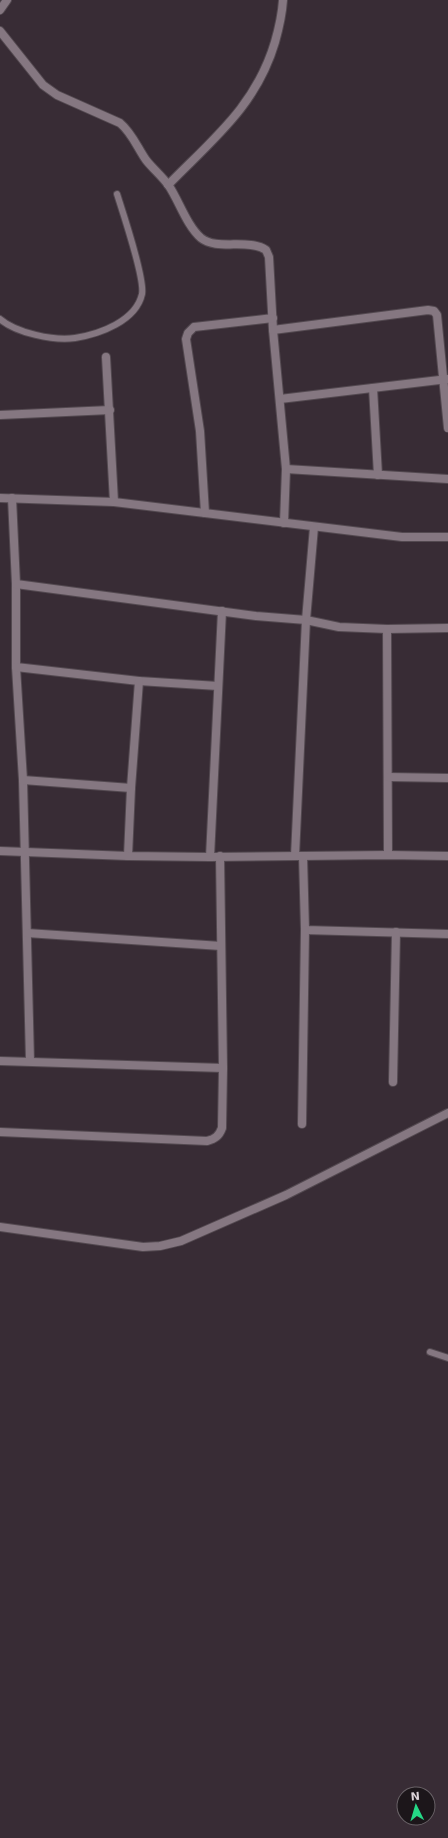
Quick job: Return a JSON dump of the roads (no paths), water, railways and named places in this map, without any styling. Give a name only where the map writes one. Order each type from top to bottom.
[{"type":"street","points":[[0,10],[7,0]]},
{"type":"street","points":[[168,185],[230,123],[257,86],[265,71],[271,54],[281,20],[283,0]]},
{"type":"street","points":[[0,31],[43,85],[57,95],[120,123],[128,130],[146,160],[168,185],[195,231],[201,238],[209,242],[254,245],[266,250],[269,257],[273,330],[286,469],[284,523]]},
{"type":"street","points":[[273,330],[428,310],[434,311],[437,315],[446,379],[448,428]]},
{"type":"street","points":[[205,513],[200,431],[186,339],[188,333],[194,328],[273,318]]},
{"type":"street","points":[[106,357],[114,502]]},
{"type":"street","points":[[280,399],[446,379]]},
{"type":"street","points":[[372,388],[378,475]]},
{"type":"street","points":[[0,415],[110,410]]},
{"type":"street","points":[[286,469],[448,479]]},
{"type":"street","points":[[0,498],[114,502],[314,527],[402,536],[448,537]]},
{"type":"street","points":[[12,498],[16,584],[16,667],[23,780],[30,1061]]},
{"type":"street","points":[[302,1124],[305,930],[299,856],[306,620],[314,527]]},
{"type":"street","points":[[16,584],[222,611],[306,620],[339,627],[387,629],[448,628]]},
{"type":"street","points":[[210,857],[222,611]]},
{"type":"street","points":[[387,629],[388,855]]},
{"type":"street","points":[[16,667],[139,681],[218,686]]},
{"type":"street","points":[[128,856],[131,788],[139,681]]},
{"type":"street","points":[[388,777],[448,778]]},
{"type":"street","points":[[23,780],[131,788]]},
{"type":"street","points":[[0,851],[25,850],[128,856],[210,857],[388,855],[448,856]]},
{"type":"street","points":[[0,1132],[207,1141],[214,1139],[219,1135],[222,1128],[223,1068],[220,856]]},
{"type":"street","points":[[305,930],[448,934]]},
{"type":"street","points":[[393,1082],[396,932]]},
{"type":"street","points":[[27,933],[221,946]]},
{"type":"street","points":[[0,1061],[223,1068]]},
{"type":"street","points":[[0,1227],[143,1247],[160,1246],[181,1241],[286,1195],[448,1113]]},
{"type":"lane","points":[[0,318],[22,331],[51,338],[75,338],[107,329],[131,315],[139,305],[142,292],[141,276],[117,194]]},
{"type":"lane","points":[[430,1352],[448,1358]]}]
